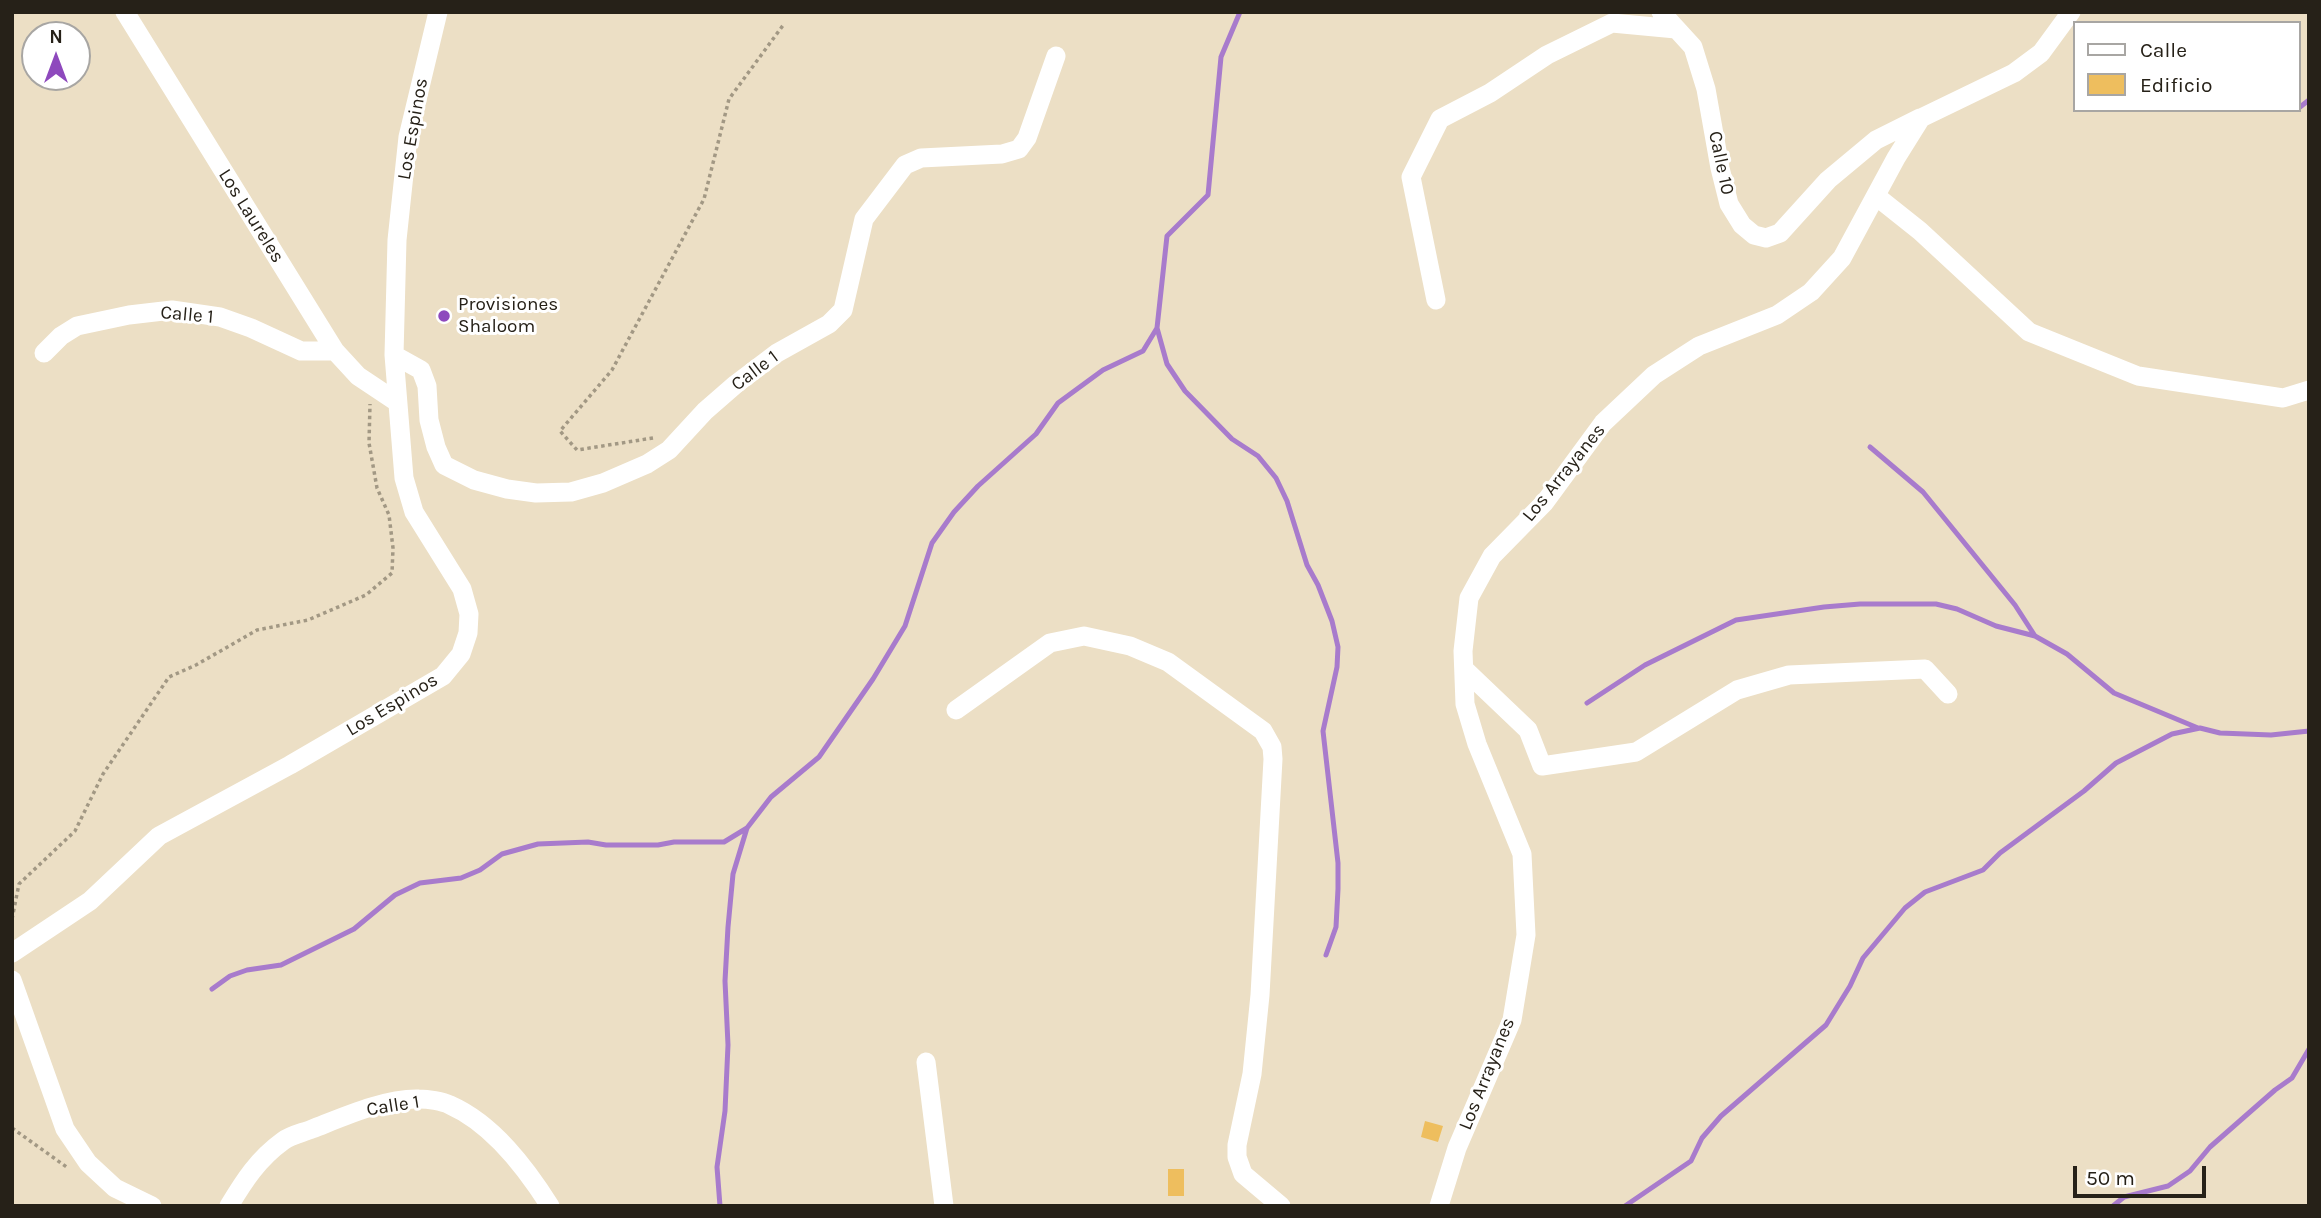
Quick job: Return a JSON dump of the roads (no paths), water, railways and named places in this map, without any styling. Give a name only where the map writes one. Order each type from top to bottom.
[{"type":"street","name":"Los Laureles","points":[[125,12],[335,351],[358,376],[397,402]]},
{"type":"street","name":"Los Espinos","points":[[12,953],[90,901],[159,836],[290,765],[443,676],[461,654],[468,633],[469,614],[461,589],[414,512],[404,478],[394,355],[397,240],[408,137],[438,12]]},
{"type":"street","name":"Calle 10","points":[[1661,12],[1693,47],[1706,89],[1729,204],[1742,225],[1754,235],[1766,238],[1780,233],[1828,180],[1876,140],[1921,118]]},
{"type":"street","points":[[1921,118],[2014,73],[2041,53],[2071,12]]},
{"type":"street","points":[[1436,300],[1410,177],[1440,120],[1490,93],[1547,55],[1612,23],[1676,29]]},
{"type":"street","name":"Calle 1","points":[[394,355],[421,370],[426,386],[429,420],[443,465],[474,480],[536,493],[571,492],[603,483],[647,464],[669,450],[705,411],[736,384],[777,353],[829,324],[843,310],[864,219],[905,165],[920,158],[1002,154],[1019,149],[1027,138],[1056,56]]},
{"type":"street","name":"Los Arrayanes","points":[[1438,1206],[1457,1149],[1511,1020],[1526,935],[1521,854],[1476,744],[1465,704],[1463,651],[1469,598],[1492,556],[1545,502],[1603,423],[1654,375],[1699,346],[1777,315],[1811,292],[1842,258],[1921,118]]},
{"type":"street","points":[[1876,196],[1920,231],[2029,332],[2138,376],[2283,398],[2309,390]]},
{"type":"street","name":"Calle 1","points":[[44,353],[61,336],[77,326],[119,316],[172,310],[220,317],[301,351],[335,351]]},
{"type":"street","points":[[956,710],[1050,643],[1084,636],[1130,646],[1168,662],[1263,731],[1272,747],[1273,759],[1260,995],[1252,1074],[1237,1145],[1237,1157],[1243,1174],[1281,1206]]},
{"type":"street","points":[[1464,668],[1528,730],[1542,766],[1636,752],[1737,691],[1789,675],[1925,668],[1948,694]]},
{"type":"street","points":[[12,979],[65,1129],[88,1163],[116,1188],[152,1206]]},
{"type":"street","points":[[926,1062],[944,1206]]},
{"type":"street","name":"Calle 1","points":[[229,1206],[247,1175],[286,1139],[371,1107],[419,1099],[449,1104],[471,1117],[528,1171],[550,1206]]},
{"type":"waterway","points":[[720,1206],[717,1167],[725,1111],[728,1045],[725,981],[728,927],[733,874],[747,828],[771,797],[819,757],[873,679],[905,626],[932,543],[954,512],[978,486],[1036,434],[1058,403],[1103,370],[1143,351],[1157,328],[1167,236],[1208,195],[1221,57],[1240,12]]},
{"type":"waterway","points":[[2300,107],[2309,100]]},
{"type":"waterway","points":[[1157,328],[1167,364],[1185,391],[1232,439],[1258,456],[1276,478],[1287,501],[1307,565],[1332,621],[1338,647],[1337,667],[1323,731],[1338,863],[1338,889],[1336,927],[1326,955]]},
{"type":"waterway","points":[[1870,447],[1923,492],[2015,605],[2035,636]]},
{"type":"waterway","points":[[1587,703],[1645,665],[1736,620],[1860,604],[1936,604],[1957,609],[1996,626],[2035,636],[2067,654],[2114,693],[2198,728]]},
{"type":"waterway","points":[[1625,1206],[1691,1161],[1702,1138],[1721,1116],[1826,1025],[1850,986],[1863,958],[1905,908],[1925,892],[1983,870],[2000,853],[2084,791],[2116,763],[2172,734],[2200,728],[2220,733],[2271,735],[2309,731]]},
{"type":"waterway","points":[[212,989],[230,976],[247,970],[281,965],[354,929],[395,895],[420,883],[461,878],[480,870],[502,854],[538,844],[588,842],[606,845],[658,845],[674,842],[724,842],[747,828]]},
{"type":"waterway","points":[[2113,1206],[2124,1197],[2168,1186],[2190,1171],[2210,1147],[2292,1078],[2309,1049]]},
{"type":"place","name":"Provisiones Shaloom","points":[[444,316]]}]
